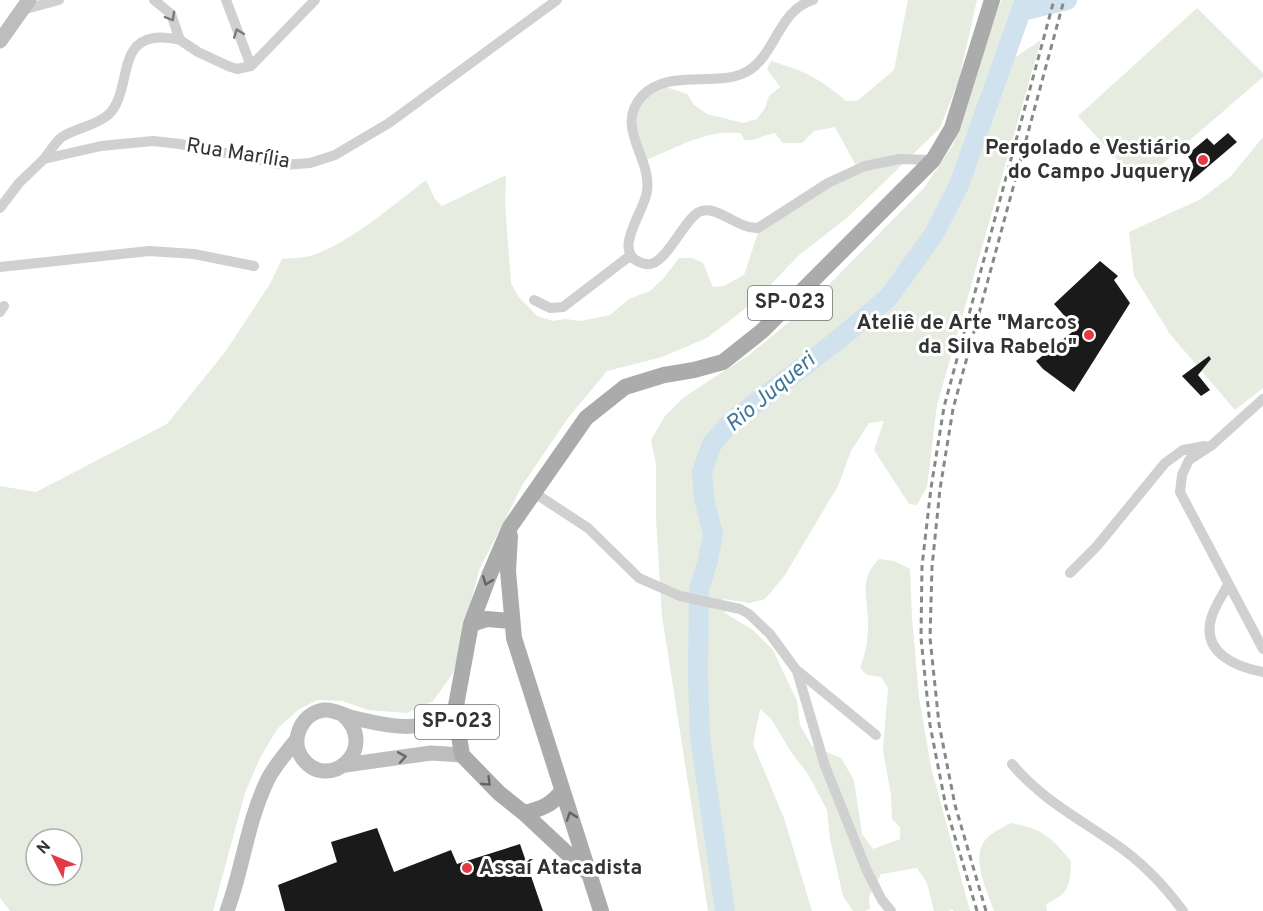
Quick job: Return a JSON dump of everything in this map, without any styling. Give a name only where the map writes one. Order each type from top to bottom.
[{"type":"main road","name":"SP-023","points":[[587,872],[524,813],[499,793],[462,755],[455,711],[471,624],[510,527],[586,418],[625,387],[664,375],[723,362],[744,347],[933,160],[944,145],[958,111],[992,0]]},
{"type":"main road","points":[[0,41],[25,5]]},
{"type":"main road","name":"SP-023","points":[[510,527],[508,571],[514,638],[601,911]]},
{"type":"main road","points":[[471,624],[488,619],[511,621]]},
{"type":"main road","points":[[455,711],[443,720],[409,728],[390,726],[323,710],[313,713],[299,729],[298,749],[302,758],[309,765],[327,771],[345,765],[431,753],[462,755]]},
{"type":"main road","points":[[343,715],[351,722],[357,740],[356,750],[345,765]]},
{"type":"main road","points":[[227,911],[237,883],[248,830],[267,780],[297,739]]},
{"type":"main road","points":[[524,813],[549,805],[562,791]]},
{"type":"street","points":[[25,5],[59,0]]},
{"type":"street","points":[[154,0],[171,14],[180,40]]},
{"type":"street","points":[[226,0],[251,66]]},
{"type":"street","points":[[0,208],[63,136],[102,119],[110,113],[118,97],[128,62],[136,48],[150,39],[168,37],[180,40],[198,52],[228,66],[237,69],[251,66],[315,0]]},
{"type":"street","name":"Rua Marília","points":[[44,159],[91,148],[153,141],[180,144],[284,165],[310,163],[335,155],[389,123],[556,0]]},
{"type":"street","points":[[813,0],[794,10],[783,23],[765,55],[754,67],[742,74],[730,77],[666,83],[653,88],[636,105],[631,120],[632,131],[647,177],[648,189],[628,238],[628,249],[631,255],[646,264],[659,260],[700,211],[708,210],[741,225],[758,228],[821,187],[865,166],[900,159],[933,160]]},
{"type":"street","points":[[0,267],[149,252],[194,254],[254,266]]},
{"type":"street","points":[[534,300],[550,308],[563,307],[631,255]]},
{"type":"street","points":[[1263,399],[1212,445],[1189,460],[1182,475],[1180,492],[1263,649]]},
{"type":"street","points":[[1070,573],[1097,546],[1165,463],[1183,450],[1212,445]]},
{"type":"street","points":[[533,492],[588,528],[639,578],[680,596],[740,609],[749,614],[770,634],[797,671],[876,735]]},
{"type":"street","points":[[1228,585],[1211,619],[1210,642],[1215,650],[1238,666],[1263,672]]},
{"type":"street","points":[[797,671],[825,766],[867,870],[882,900],[891,911]]},
{"type":"street","points":[[1012,764],[1041,794],[1116,844],[1149,871],[1168,890],[1183,911]]},
{"type":"shaded area","points":[[908,0],[977,0],[959,79],[940,128],[848,217],[798,256],[755,301],[707,338],[662,357],[607,371],[568,418],[523,484],[479,570],[453,673],[433,701],[407,713],[368,710],[342,701],[317,700],[298,710],[278,728],[261,756],[245,793],[213,911],[10,911],[0,898],[0,486],[36,492],[167,424],[225,352],[270,284],[282,259],[310,256],[340,243],[426,180],[435,199],[442,206],[506,175],[505,204],[511,283],[518,296],[537,316],[553,321],[565,319],[581,321],[610,315],[629,299],[650,291],[663,279],[679,258],[692,258],[703,263],[713,287],[724,286],[744,275],[758,233],[807,199],[860,173],[835,127],[814,131],[802,143],[783,143],[775,133],[748,140],[744,140],[741,133],[728,132],[704,136],[646,160],[636,142],[637,108],[654,90],[666,87],[687,94],[694,105],[707,114],[743,123],[757,119],[765,108],[769,96],[780,87],[767,69],[771,61],[811,76],[846,101],[857,101],[894,70]]},
{"type":"shaded area","points":[[1001,0],[1021,0],[1002,58],[1009,61],[1041,40],[937,405],[927,487],[917,505],[909,504],[874,450],[884,421],[869,423],[851,451],[838,486],[785,575],[765,599],[750,603],[723,599],[725,613],[753,630],[773,650],[797,701],[800,725],[812,746],[841,758],[854,780],[862,834],[873,849],[900,839],[900,827],[892,819],[891,795],[883,750],[888,688],[881,677],[867,675],[860,668],[868,632],[866,583],[872,567],[879,559],[894,561],[910,569],[919,697],[931,767],[970,911],[952,909],[934,911],[927,883],[917,868],[881,874],[869,897],[870,909],[853,911],[843,896],[830,839],[827,810],[808,774],[791,752],[772,720],[760,709],[753,744],[784,818],[812,911],[708,911],[662,616],[656,518],[656,464],[651,440],[665,416],[684,397],[749,355],[805,309],[924,188],[953,145]]},
{"type":"shaded area","points":[[1197,8],[1263,73],[1263,77],[1139,184],[1078,116]]},
{"type":"shaded area","points":[[1263,137],[1263,388],[1235,410],[1170,334],[1134,276],[1129,232],[1201,199],[1231,176]]},
{"type":"shaded area","points":[[1010,823],[1045,835],[1071,861],[1067,888],[1060,896],[1046,904],[1047,911],[994,911],[981,874],[981,847],[994,832]]},
{"type":"building","name":"Pergolado e Vestiário do Campo Juquery","points":[[1228,133],[1237,142],[1190,182],[1183,173],[1193,164],[1187,155],[1207,138],[1214,145]]},
{"type":"building","name":"Ateliê de Arte \"Marcos da Silva Rabelo\"","points":[[1100,261],[1118,276],[1114,280],[1130,303],[1074,392],[1036,361],[1076,329],[1054,304]]},
{"type":"building","points":[[1209,356],[1211,359],[1198,375],[1210,390],[1201,396],[1182,376]]},
{"type":"building","name":"Assaí Atacadista","points":[[377,828],[394,872],[451,850],[457,864],[520,844],[543,911],[285,911],[278,885],[337,862],[331,842]]},
{"type":"waterway","name":"Rio Juqueri","points":[[725,911],[700,738],[699,589],[713,534],[704,498],[702,472],[712,444],[731,422],[838,340],[888,298],[934,234],[959,185],[1025,0]]},
{"type":"waterway","name":"Rio Juqueri","points":[[1022,11],[1067,0]]},
{"type":"railway","points":[[977,911],[946,807],[930,725],[921,638],[922,566],[944,407],[1054,0]]},
{"type":"railway","points":[[986,911],[955,805],[939,724],[930,638],[932,567],[940,489],[953,409],[1064,0]]},
{"type":"place","name":"Pergolado e Vestiário do Campo Juquery","points":[[1203,160]]},
{"type":"place","name":"Ateliê de Arte \"Marcos da Silva Rabelo\"","points":[[1089,335]]},
{"type":"place","name":"Assaí Atacadista","points":[[467,868]]}]
